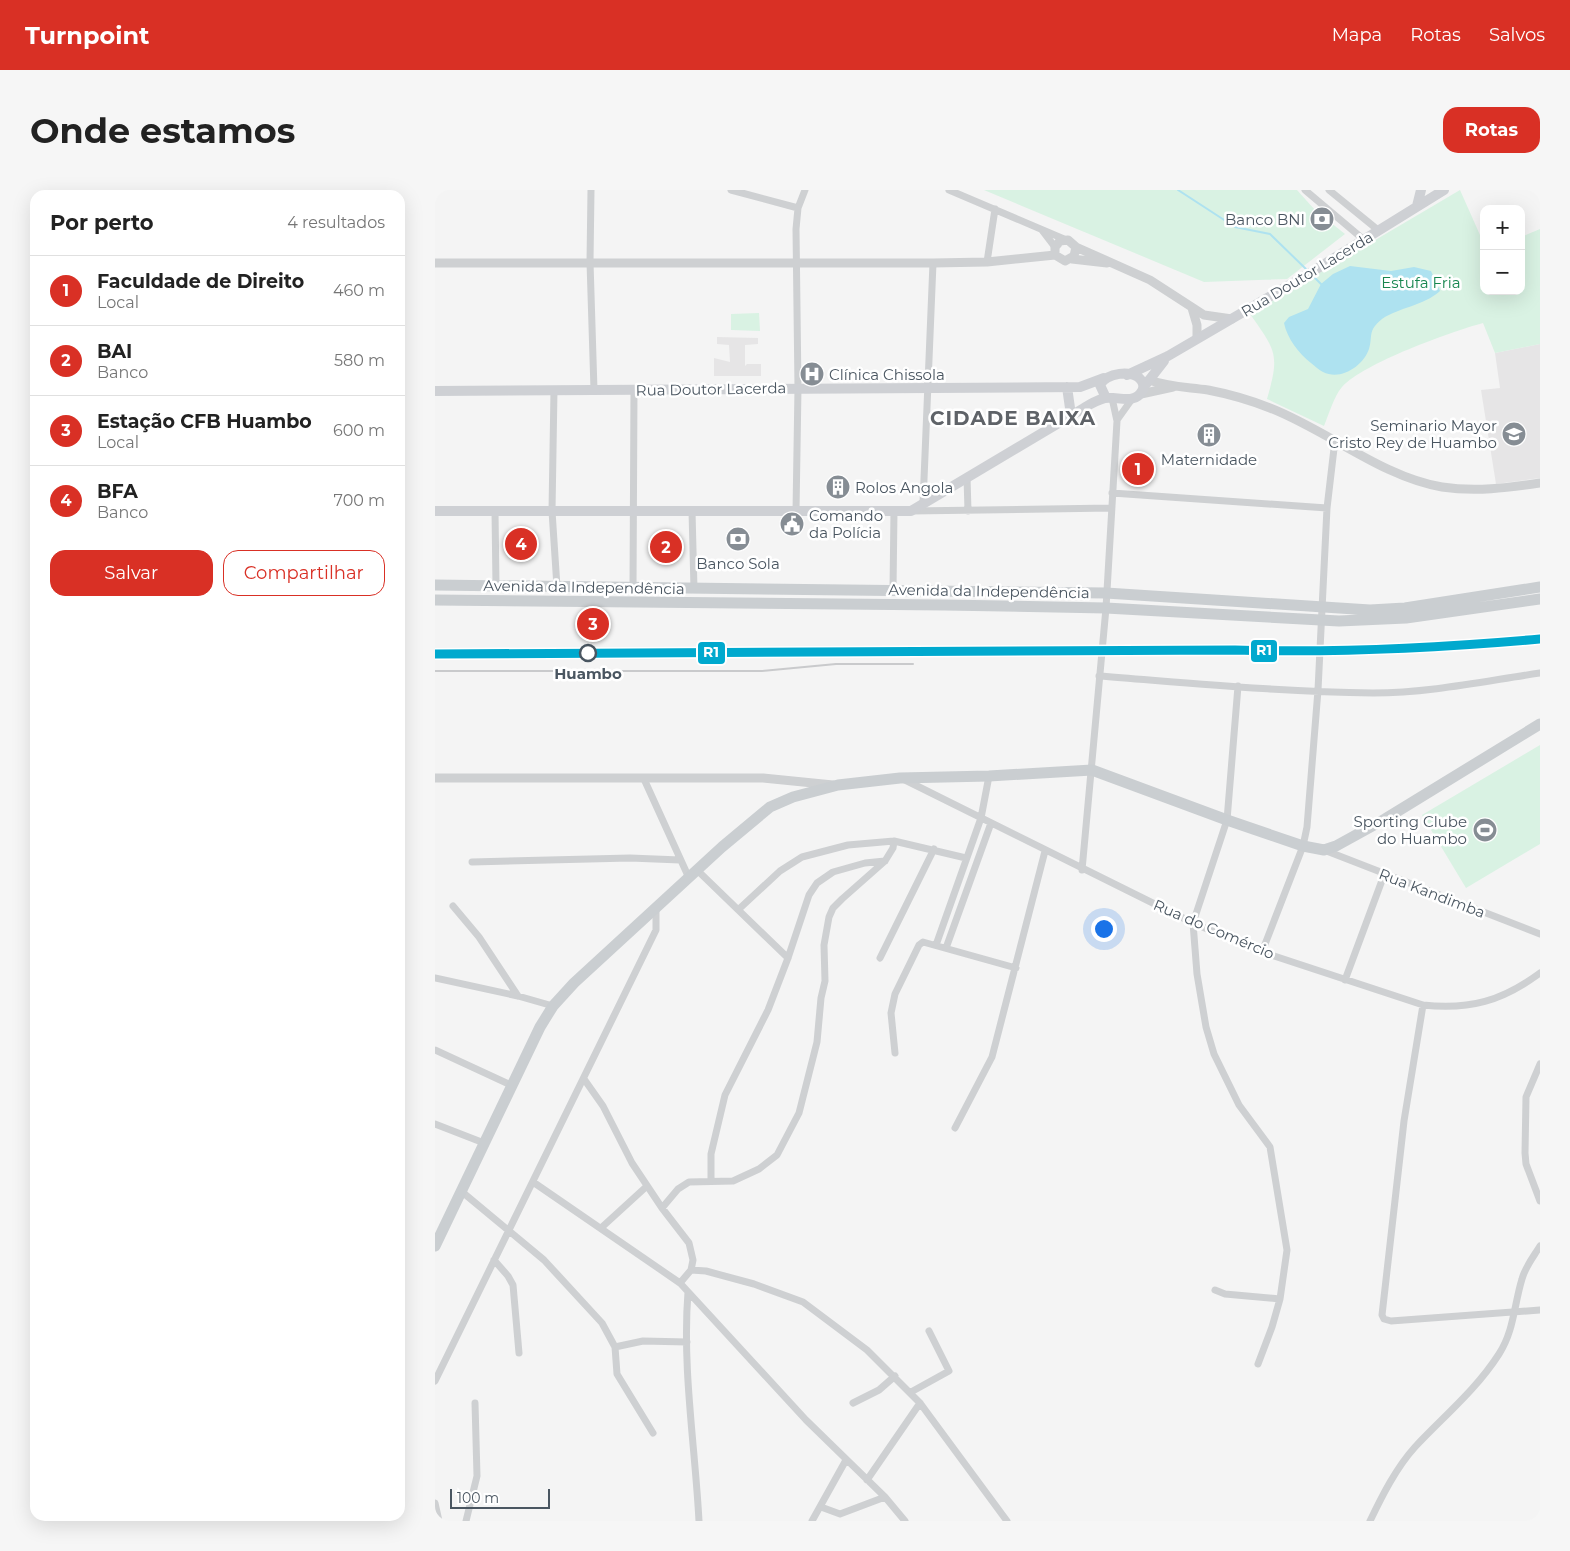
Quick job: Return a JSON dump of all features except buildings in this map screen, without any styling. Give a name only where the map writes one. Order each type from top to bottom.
[{"type":"main road","points":[[1417,206],[1421,190]]},
{"type":"main road","name":"Rua Doutor Lacerda","points":[[435,391],[1083,387],[1104,378],[1132,376],[1232,319],[1444,190]]},
{"type":"main road","name":"Rua Doutor Lacerda","points":[[1141,390],[1168,356]]},
{"type":"main road","points":[[435,511],[911,511],[1071,414],[1109,398],[1141,390],[1141,380],[1132,376]]},
{"type":"main road","points":[[1104,378],[1100,385],[1109,398]]},
{"type":"main road","points":[[1067,387],[1071,414]]},
{"type":"main road","name":"Avenida da Independência","points":[[435,585],[1107,593],[1371,610],[1405,608],[1540,587]]},
{"type":"main road","points":[[594,588],[595,602]]},
{"type":"main road","points":[[798,590],[799,603]]},
{"type":"main road","points":[[1004,591],[1004,606]]},
{"type":"main road","points":[[1017,591],[1017,606]]},
{"type":"main road","name":"Avenida da Independência","points":[[435,600],[1106,608],[1321,621],[1406,618],[1540,599]]},
{"type":"main road","points":[[1209,601],[1210,615]]},
{"type":"main road","points":[[436,1243],[540,1027],[553,1006],[574,983],[742,829],[770,808],[793,797],[838,785],[900,778],[989,776],[1092,770],[1227,820],[1303,846],[1324,850],[1337,846],[1385,819],[1540,724]]},
{"type":"street","points":[[591,190],[590,262],[594,390]]},
{"type":"street","points":[[731,190],[798,208]]},
{"type":"street","points":[[796,511],[798,208],[805,190]]},
{"type":"street","points":[[949,190],[1071,241],[1075,246],[1150,280],[1192,308],[1212,317],[1232,319]]},
{"type":"street","points":[[1305,190],[1363,239]]},
{"type":"street","points":[[1329,190],[1378,230]]},
{"type":"street","points":[[987,262],[995,210]]},
{"type":"street","points":[[1040,228],[1062,261],[1072,259],[1120,265]]},
{"type":"street","points":[[435,262],[797,264],[987,262],[1055,251],[1064,239]]},
{"type":"street","points":[[1072,259],[1076,253],[1075,246]]},
{"type":"street","points":[[923,503],[933,263]]},
{"type":"street","points":[[1192,308],[1197,325],[1197,338]]},
{"type":"street","points":[[1141,390],[1173,387]]},
{"type":"street","points":[[1117,421],[1141,390],[1173,387],[1208,390],[1243,398],[1272,409],[1411,478],[1441,487],[1480,490],[1540,483]]},
{"type":"street","points":[[554,390],[552,511],[557,587]]},
{"type":"street","points":[[633,588],[634,390]]},
{"type":"street","points":[[1082,870],[1106,608],[1117,421],[1109,398]]},
{"type":"street","points":[[1263,952],[1303,846],[1307,827],[1318,690],[1327,508],[1335,440]]},
{"type":"street","points":[[967,477],[968,511]]},
{"type":"street","points":[[1112,493],[1327,508]]},
{"type":"street","points":[[911,511],[1111,508]]},
{"type":"street","points":[[495,511],[496,586]]},
{"type":"street","points":[[692,511],[694,589]]},
{"type":"street","points":[[893,590],[894,511]]},
{"type":"street","points":[[1099,676],[1375,693],[1421,690],[1540,673]]},
{"type":"street","points":[[1237,686],[1227,820],[1193,923],[1197,974],[1206,1027],[1213,1054],[1239,1106],[1263,1136],[1271,1153],[1287,1250],[1280,1299],[1258,1364]]},
{"type":"street","points":[[936,945],[981,818],[989,776]]},
{"type":"street","points":[[435,778],[763,778],[838,785]]},
{"type":"street","points":[[645,778],[680,860],[693,874],[739,909],[788,958]]},
{"type":"street","name":"Rua do Comércio","points":[[900,778],[1082,870],[1193,923],[1263,952],[1423,1005],[1450,1008],[1475,1005],[1503,995],[1540,973]]},
{"type":"street","points":[[946,948],[991,823]]},
{"type":"street","points":[[739,909],[780,871],[802,857],[847,844],[894,841],[967,858]]},
{"type":"street","points":[[662,1208],[678,1189],[689,1182],[733,1181],[759,1170],[771,1162],[777,1155],[799,1113],[817,1042],[821,998],[825,981],[824,945],[829,917],[833,908],[842,898],[885,861],[893,848],[894,841]]},
{"type":"street","points":[[879,958],[934,849]]},
{"type":"street","name":"Rua Kandimba","points":[[1324,850],[1384,875],[1540,934]]},
{"type":"street","points":[[955,1128],[992,1056],[1045,851]]},
{"type":"street","points":[[472,862],[631,858],[680,860]]},
{"type":"street","points":[[711,1181],[711,1154],[725,1095],[767,1010],[788,958],[809,894],[817,883],[833,872],[865,863],[885,861]]},
{"type":"street","points":[[1345,980],[1384,875]]},
{"type":"street","points":[[453,906],[479,937],[518,996]]},
{"type":"street","points":[[435,1381],[656,930],[656,907]]},
{"type":"street","points":[[895,1053],[891,1014],[895,994],[919,945],[923,942],[1015,968]]},
{"type":"street","points":[[435,978],[518,996],[553,1006]]},
{"type":"street","points":[[1423,1005],[1405,1121],[1382,1315],[1384,1319],[1391,1321],[1540,1310]]},
{"type":"street","points":[[435,1050],[513,1086]]},
{"type":"street","points":[[1540,1064],[1526,1097],[1525,1153],[1526,1164],[1540,1201]]},
{"type":"street","points":[[584,1079],[603,1106],[632,1163],[662,1208],[689,1243],[693,1260],[691,1270],[680,1283]]},
{"type":"street","points":[[435,1124],[484,1143]]},
{"type":"street","points":[[533,1182],[680,1283],[806,1420],[885,1497],[905,1521]]},
{"type":"street","points":[[601,1228],[647,1186]]},
{"type":"street","points":[[461,1191],[510,1230],[572,1288],[603,1323],[615,1347],[617,1374],[653,1433]]},
{"type":"street","points":[[1370,1521],[1396,1473],[1414,1448],[1483,1379],[1508,1337],[1516,1312],[1523,1276],[1540,1246]]},
{"type":"street","points":[[494,1260],[509,1276],[513,1285],[519,1353]]},
{"type":"street","points":[[691,1270],[706,1271],[755,1284],[803,1302],[867,1350],[911,1392],[1007,1521]]},
{"type":"street","points":[[1215,1290],[1230,1295],[1280,1299]]},
{"type":"street","points":[[688,1292],[687,1342],[699,1521]]},
{"type":"street","points":[[911,1392],[949,1371],[929,1331]]},
{"type":"street","points":[[615,1347],[643,1341],[687,1342]]},
{"type":"street","points":[[853,1402],[879,1390],[895,1376]]},
{"type":"street","points":[[466,1521],[477,1476],[475,1402]]},
{"type":"street","points":[[867,1480],[920,1403]]},
{"type":"street","points":[[812,1521],[846,1460]]},
{"type":"street","points":[[821,1507],[834,1514],[846,1513],[885,1497]]},
{"type":"street","points":[[435,1503],[439,1521]]},
{"type":"street","points":[[846,1513],[848,1521]]},
{"type":"shaded area","points":[[717,337],[758,338],[758,344],[745,345],[745,366],[747,364],[761,364],[761,376],[714,376],[714,358],[730,362],[729,345],[717,344]]},
{"type":"shaded area","name":"Seminario Mayor Cristo Rey de Huambo","points":[[1540,344],[1540,478],[1496,484],[1481,390],[1500,388],[1495,353]]},
{"type":"green space","points":[[984,190],[1297,190],[1315,210],[1345,234],[1287,279],[1204,282]]},
{"type":"green space","name":"Estufa Fria","points":[[1460,190],[1480,235],[1480,295],[1525,295],[1525,235],[1540,229],[1540,344],[1495,353],[1483,323],[1450,333],[1408,349],[1353,378],[1339,391],[1324,426],[1267,399],[1273,372],[1273,354],[1270,345],[1250,314]]},
{"type":"green space","points":[[759,313],[760,331],[731,330],[731,314]]},
{"type":"green space","name":"Sporting Clube do Huambo","points":[[1540,745],[1540,844],[1466,888],[1422,815]]},
{"type":"water","points":[[1350,266],[1391,271],[1414,267],[1431,271],[1440,291],[1426,300],[1382,319],[1372,331],[1369,349],[1362,361],[1344,373],[1330,374],[1320,370],[1302,355],[1291,340],[1284,323],[1289,317],[1308,309],[1321,284],[1333,274]]},
{"type":"waterway","points":[[1178,190],[1235,227],[1270,234],[1307,270]]},
{"type":"waterway","points":[[1312,275],[1321,284]]},
{"type":"railway","points":[[435,671],[762,671],[836,664],[913,664]]},
{"type":"transit line","name":"R1","points":[[435,654],[1312,651],[1426,647],[1540,639]]},
{"type":"place","name":"Banco BNI","points":[[1322,219]]},
{"type":"place","name":"Clínica Chissola","points":[[812,374]]},
{"type":"place","name":"Seminario Mayor Cristo Rey de Huambo","points":[[1514,434]]},
{"type":"place","name":"Maternidade","points":[[1209,435]]},
{"type":"place","name":"Faculdade de Direito","points":[[1138,469]]},
{"type":"place","name":"Rolos Angola","points":[[838,487]]},
{"type":"place","name":"Comando da Polícia","points":[[792,524]]},
{"type":"place","name":"Banco Sola","points":[[738,539]]},
{"type":"place","name":"BFA","points":[[521,544]]},
{"type":"place","name":"BAI","points":[[666,547]]},
{"type":"place","name":"Estação CFB Huambo","points":[[593,624]]},
{"type":"place","name":"Huambo","points":[[588,653]]},
{"type":"place","name":"Sporting Clube do Huambo","points":[[1485,830]]},
{"type":"district","name":"CIDADE BAIXA","points":[[1013,418]]}]
